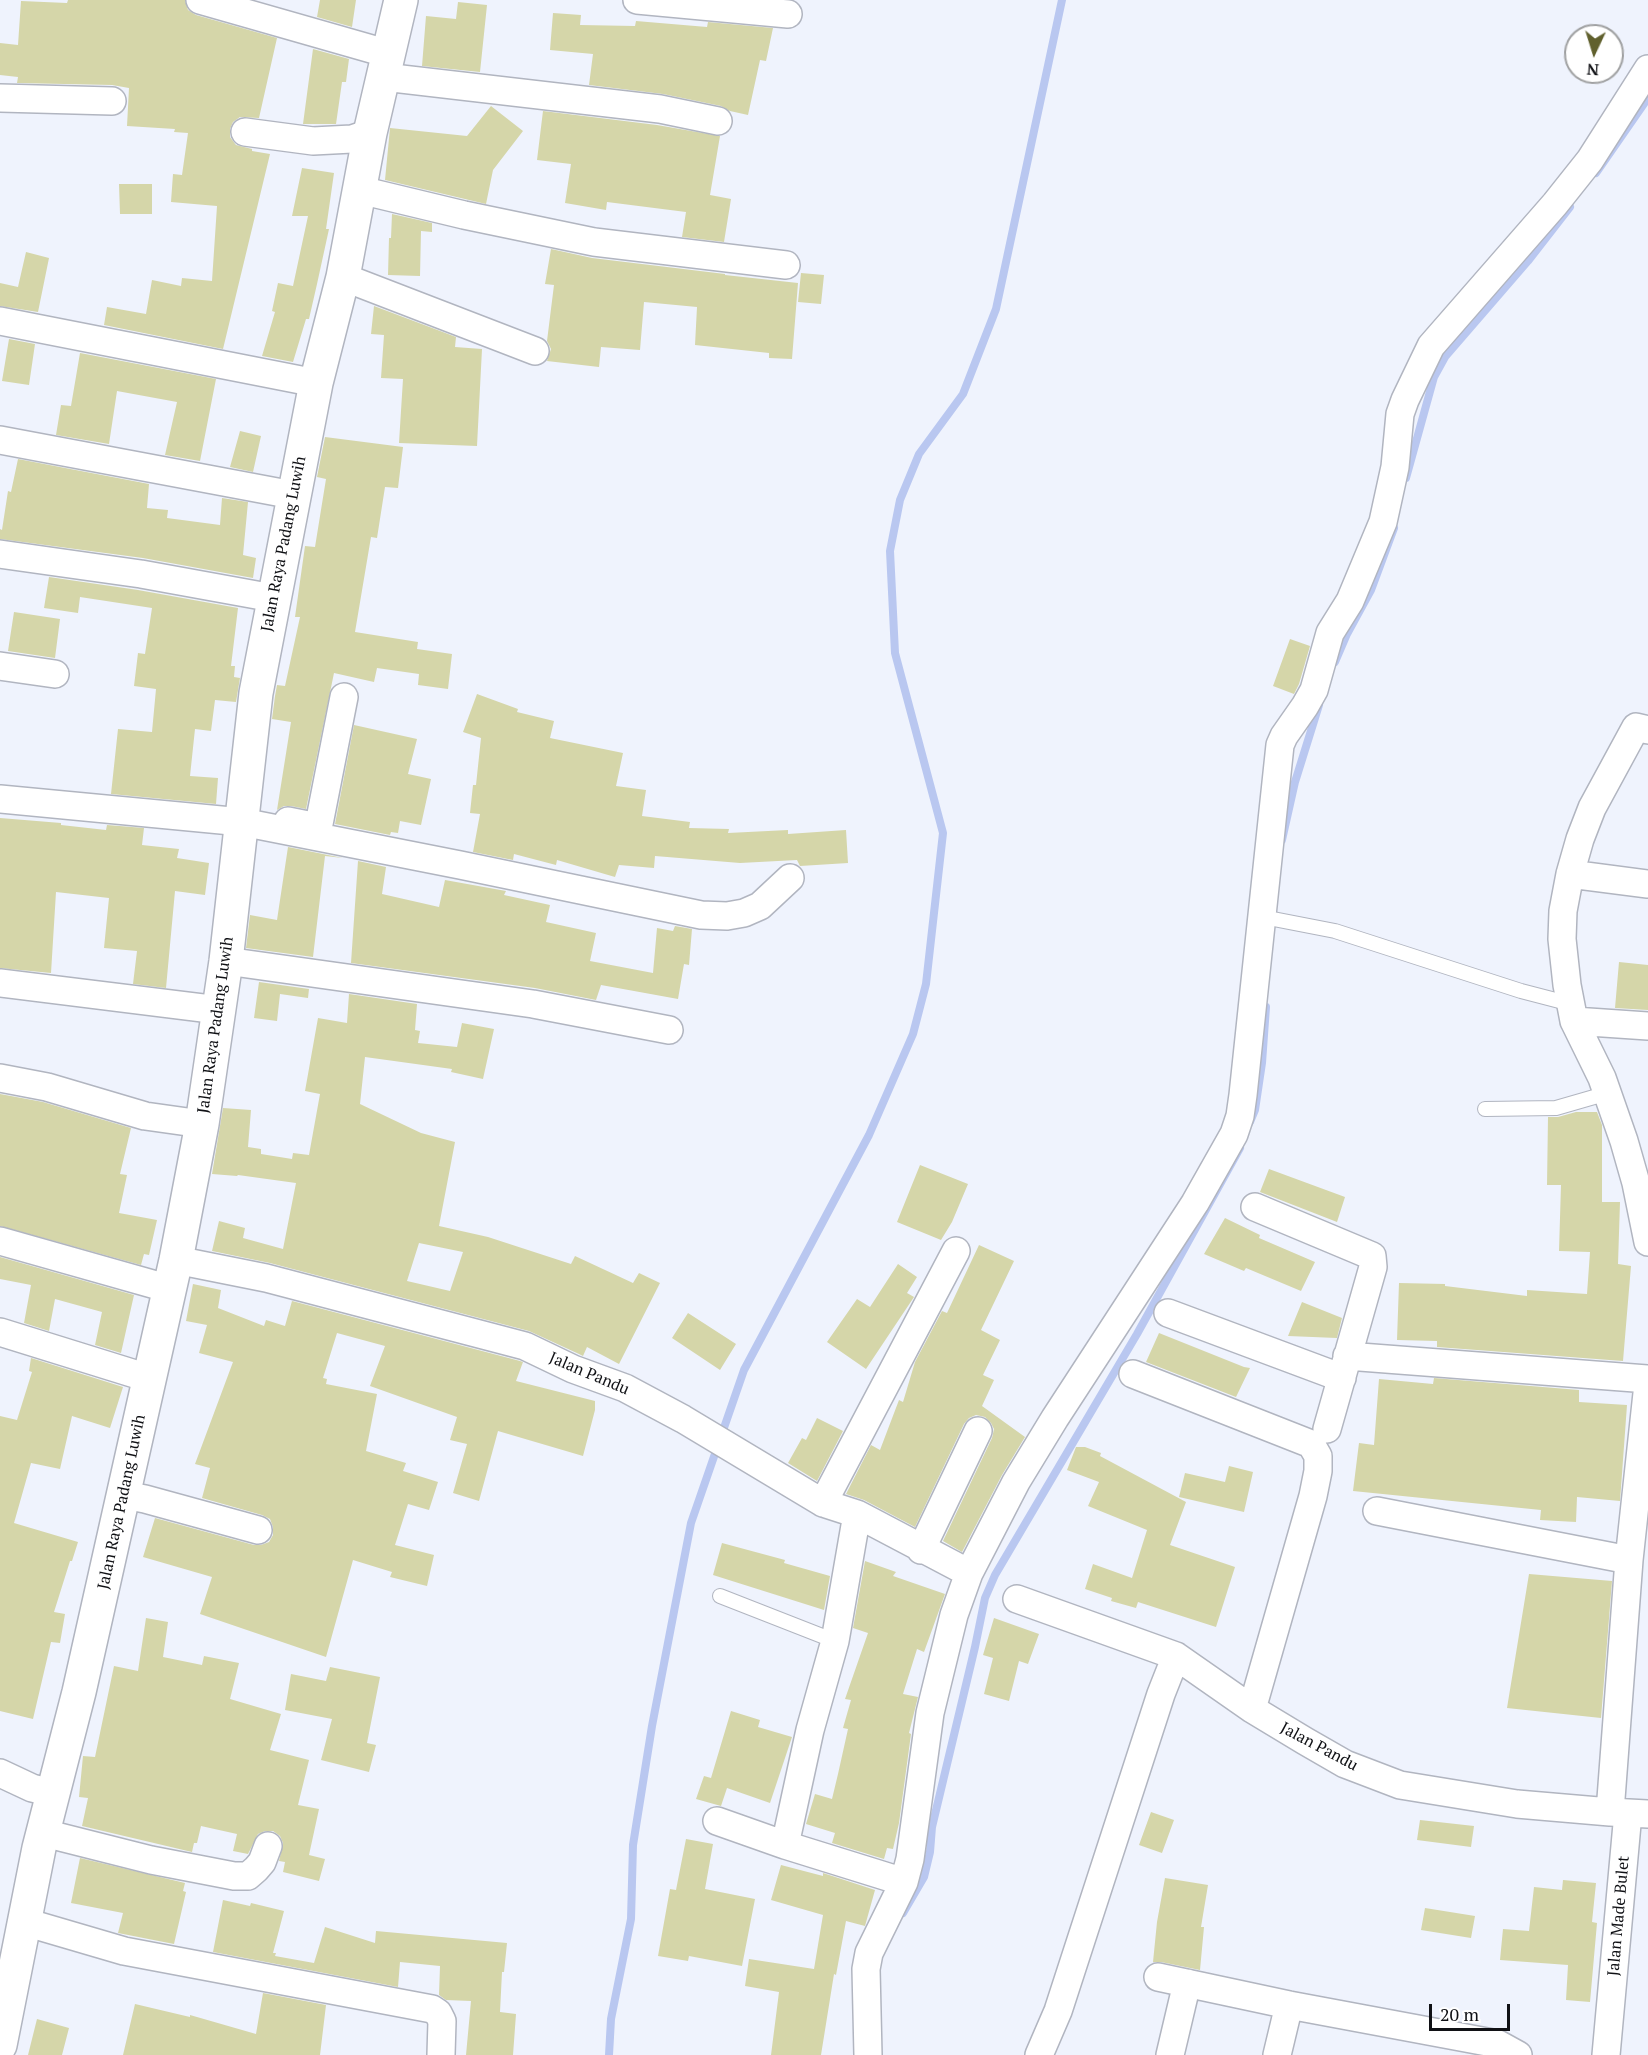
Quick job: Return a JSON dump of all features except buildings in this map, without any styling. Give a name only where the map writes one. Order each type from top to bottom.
[{"type":"main road","name":"Jalan Raya Padang Luwih","points":[[0,2045],[8,1964],[25,1922],[52,1793],[79,1692],[173,1274],[202,1124],[219,1010],[256,693],[273,598],[316,383],[343,277],[370,133],[401,0]]},
{"type":"street","points":[[200,0],[386,66],[650,107],[718,121]]},
{"type":"street","points":[[637,0],[788,15]]},
{"type":"street","points":[[868,2055],[866,1969],[869,1953],[904,1882],[917,1820],[930,1713],[951,1626],[969,1573],[1016,1482],[1195,1203],[1234,1134],[1240,1116],[1266,918],[1280,745],[1314,690],[1330,633],[1350,601],[1383,522],[1392,486],[1400,414],[1425,355],[1590,160],[1648,69]]},
{"type":"street","points":[[0,98],[112,101]]},
{"type":"street","points":[[245,132],[313,141],[352,139],[370,133]]},
{"type":"street","points":[[360,190],[464,215],[594,242],[786,265]]},
{"type":"street","points":[[343,277],[535,351]]},
{"type":"street","points":[[0,321],[316,383]]},
{"type":"street","points":[[0,440],[293,495]]},
{"type":"street","points":[[0,554],[141,574],[273,598]]},
{"type":"street","points":[[0,666],[55,674]]},
{"type":"street","points":[[0,800],[242,817],[313,826],[319,824],[344,697]]},
{"type":"street","points":[[1644,722],[1592,808],[1580,839],[1563,911],[1562,939],[1573,1012],[1642,1183],[1648,1242]]},
{"type":"street","points":[[242,817],[701,915],[727,916],[744,913],[760,906],[790,878]]},
{"type":"street","points":[[1570,874],[1648,884]]},
{"type":"street","points":[[226,961],[533,1004],[669,1030]]},
{"type":"street","points":[[0,983],[219,1010]]},
{"type":"street","points":[[1573,1012],[1648,1026]]},
{"type":"street","points":[[0,1078],[47,1087],[145,1116],[202,1124]]},
{"type":"street","points":[[1255,1207],[1372,1256],[1373,1267],[1327,1429]]},
{"type":"street","name":"Jalan Pandu","points":[[0,1241],[173,1274],[266,1278],[525,1346],[573,1369],[625,1388],[823,1503],[857,1514],[921,1550],[969,1573]]},
{"type":"street","points":[[823,1503],[956,1251]]},
{"type":"street","points":[[1168,1313],[1345,1367],[1648,1379]]},
{"type":"street","points":[[0,1332],[148,1378]]},
{"type":"street","points":[[1133,1374],[1311,1444],[1318,1456],[1318,1471],[1313,1496],[1252,1709]]},
{"type":"street","name":"Jalan Made Bulet","points":[[1606,2055],[1629,1813],[1629,1560],[1648,1384]]},
{"type":"street","points":[[921,1550],[978,1431]]},
{"type":"street","points":[[124,1495],[258,1530]]},
{"type":"street","points":[[1377,1511],[1629,1560]]},
{"type":"street","points":[[785,1845],[810,1730],[835,1641],[857,1514]]},
{"type":"street","name":"Jalan Pandu","points":[[1017,1599],[1176,1656],[1252,1709],[1345,1764],[1400,1785],[1517,1804],[1629,1813]]},
{"type":"street","points":[[1039,2055],[1058,2010],[1161,1694],[1176,1656]]},
{"type":"street","points":[[0,1773],[32,1788],[52,1793]]},
{"type":"street","points":[[717,1821],[904,1882]]},
{"type":"street","points":[[44,1833],[151,1860],[234,1876],[248,1876],[256,1869],[262,1862],[267,1846]]},
{"type":"street","points":[[25,1922],[124,1951],[432,2009],[438,2013],[442,2021],[441,2055]]},
{"type":"street","points":[[1158,1977],[1289,2005],[1450,2045],[1498,2044],[1518,2055]]},
{"type":"street","points":[[1170,2055],[1187,1983]]},
{"type":"street","points":[[1277,2055],[1289,2005]]},
{"type":"lane","points":[[1266,918],[1343,934],[1521,991],[1573,1012]]},
{"type":"lane","points":[[1485,1109],[1556,1108],[1608,1094]]},
{"type":"lane","points":[[720,1596],[835,1641]]},
{"type":"waterway","points":[[609,2055],[611,2019],[631,1919],[633,1845],[652,1726],[691,1523],[744,1370],[869,1135],[913,1034],[926,984],[943,833],[895,653],[890,551],[900,500],[919,454],[963,394],[996,309],[1062,0]]},
{"type":"waterway","points":[[1596,173],[1648,98]]},
{"type":"waterway","points":[[1406,478],[1434,377],[1445,357],[1528,261],[1570,207]]},
{"type":"waterway","points":[[1335,662],[1371,590],[1394,528]]},
{"type":"waterway","points":[[1282,840],[1295,782],[1319,705]]},
{"type":"waterway","points":[[1250,1122],[1255,1110],[1262,1063],[1266,1007]]},
{"type":"waterway","points":[[903,1913],[924,1877],[930,1852],[932,1827],[985,1598],[995,1575],[1137,1334],[1240,1148]]}]
